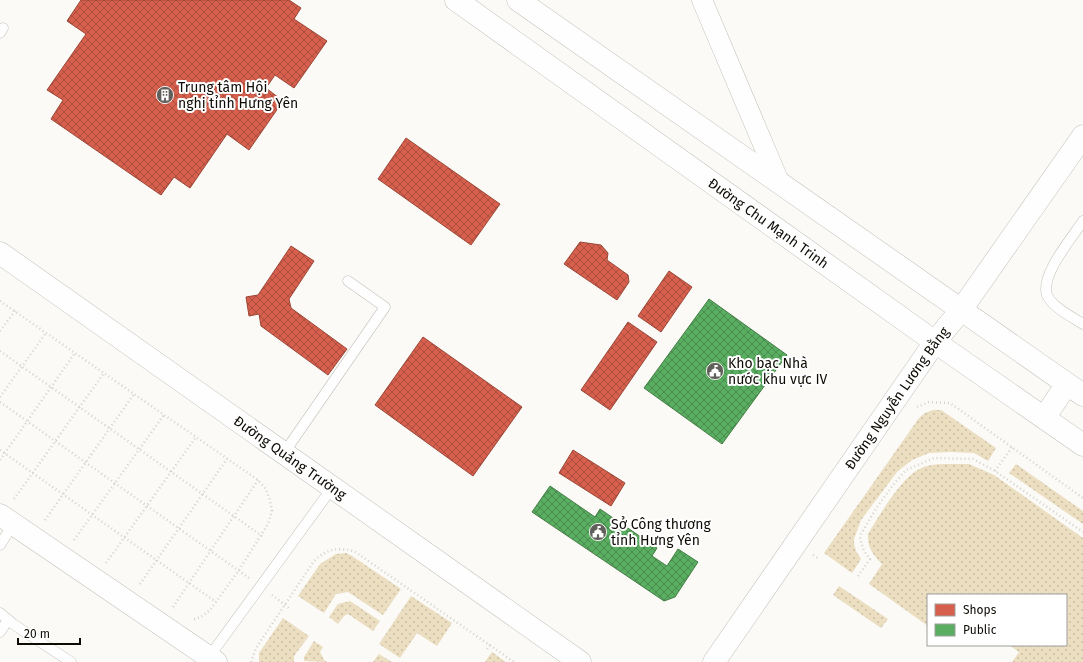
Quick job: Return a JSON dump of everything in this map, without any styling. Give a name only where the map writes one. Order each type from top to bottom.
[{"type":"main road","name":"Đường Chu Mạnh Trinh","points":[[456,0],[935,342],[1083,445]]},
{"type":"main road","points":[[518,0],[780,184],[1078,390],[1044,418]]},
{"type":"main road","name":"Đường Nguyễn Lương Bằng","points":[[714,662],[935,342],[961,310],[1083,136]]},
{"type":"main road","name":"Đường Quảng Trường","points":[[0,253],[580,662]]},
{"type":"main road","points":[[9,513],[213,660]]},
{"type":"street","points":[[702,0],[780,184]]},
{"type":"lane","points":[[1083,221],[1056,261],[1046,286],[1048,296],[1057,308],[1083,324]]},
{"type":"lane","points":[[284,453],[385,306],[348,281]]},
{"type":"lane","points":[[213,660],[332,488]]},
{"type":"lane","points":[[0,545],[9,513]]},
{"type":"lane","points":[[0,632],[4,617],[71,662]]},
{"type":"path","points":[[0,301],[258,480],[266,489],[272,511],[262,536],[210,610],[201,617],[187,620]]},
{"type":"path","points":[[0,331],[15,311]]},
{"type":"path","points":[[0,397],[46,333]]},
{"type":"path","points":[[0,351],[262,536]]},
{"type":"path","points":[[0,460],[75,353]]},
{"type":"path","points":[[9,513],[33,473],[104,373]]},
{"type":"path","points":[[45,521],[134,394]]},
{"type":"path","points":[[0,402],[239,570]]},
{"type":"path","points":[[950,403],[1083,498]]},
{"type":"path","points":[[74,541],[164,415]]},
{"type":"path","points":[[106,563],[196,437]]},
{"type":"path","points":[[995,471],[1012,447]]},
{"type":"path","points":[[0,450],[216,602]]},
{"type":"path","points":[[858,576],[870,559],[860,539],[861,534],[893,485],[906,470],[934,458],[973,459],[995,471],[1083,532]]},
{"type":"path","points":[[138,586],[227,459]]},
{"type":"path","points":[[171,609],[258,480]]},
{"type":"path","points":[[251,662],[256,648],[314,561],[330,550],[340,549],[354,551],[457,625],[514,662]]},
{"type":"path","points":[[406,593],[408,589]]},
{"type":"path","points":[[285,605],[289,608]]},
{"type":"path","points":[[487,649],[490,645]]},
{"type":"shaded area","points":[[933,410],[941,410],[996,448],[988,461],[974,453],[929,453],[912,460],[897,472],[861,520],[854,539],[854,544],[861,559],[852,573],[824,553],[919,418],[925,413]]},
{"type":"shaded area","points":[[940,464],[969,464],[994,475],[1083,538],[1083,662],[1012,662],[1019,652],[1010,646],[1067,646],[1067,594],[927,594],[927,625],[869,584],[882,564],[871,550],[868,543],[868,534],[893,495],[910,476],[927,466]]},
{"type":"shaded area","points":[[1016,464],[1083,511],[1083,524],[1009,473]]},
{"type":"shaded area","points":[[346,553],[401,589],[383,615],[348,592],[336,594],[324,613],[298,596],[320,564],[336,554]]},
{"type":"shaded area","points":[[839,586],[888,619],[881,628],[833,595]]},
{"type":"shaded area","points":[[411,596],[452,623],[437,646],[417,633],[400,658],[379,644]]},
{"type":"shaded area","points":[[350,601],[380,621],[373,631],[348,614],[344,616],[338,624],[329,617],[338,604]]},
{"type":"shaded area","points":[[283,618],[309,636],[294,656],[294,662],[259,662],[259,653]]},
{"type":"shaded area","points":[[314,641],[323,647],[320,652],[324,660],[327,662],[304,661],[304,657]]},
{"type":"shaded area","points":[[492,652],[506,662],[485,662]]},
{"type":"shaded area","points":[[379,654],[392,662],[373,662]]},
{"type":"building: Shops","name":"Trung tâm Hội nghị tỉnh Hưng Yên","points":[[81,0],[289,0],[301,8],[294,19],[327,41],[294,88],[275,75],[266,88],[283,101],[249,150],[227,134],[190,188],[174,177],[161,195],[51,119],[63,100],[47,90],[86,34],[67,21]]},
{"type":"building: Shops","points":[[406,138],[500,204],[471,245],[378,179]]},
{"type":"building: Shops","points":[[580,242],[601,245],[608,253],[607,260],[628,275],[629,282],[617,300],[564,264]]},
{"type":"building: Shops","points":[[291,246],[314,261],[289,299],[291,308],[347,349],[328,375],[261,326],[259,314],[249,316],[246,297],[258,295]]},
{"type":"building: Shops","points":[[669,271],[692,287],[661,332],[638,316]]},
{"type":"building: Shops","points":[[628,322],[657,342],[610,410],[581,390]]},
{"type":"building: Shops","points":[[423,337],[522,407],[473,476],[375,405]]},
{"type":"building: Shops","points":[[573,450],[625,483],[611,506],[559,473]]},
{"type":"building: Public","name":"Kho bạc Nhà nước khu vực IV","points":[[709,299],[787,355],[722,444],[644,388]]},
{"type":"building: Public","name":"Sở Công thương tỉnh Hưng Yên","points":[[550,486],[595,517],[600,509],[657,548],[652,556],[667,566],[678,549],[698,562],[675,597],[664,601],[532,512]]},
{"type":"place","name":"Trung tâm Hội nghị tỉnh Hưng Yên","points":[[165,95]]},
{"type":"place","name":"Kho bạc Nhà nước khu vực IV","points":[[715,371]]},
{"type":"place","name":"Sở Công thương tỉnh Hưng Yên","points":[[598,532]]}]
